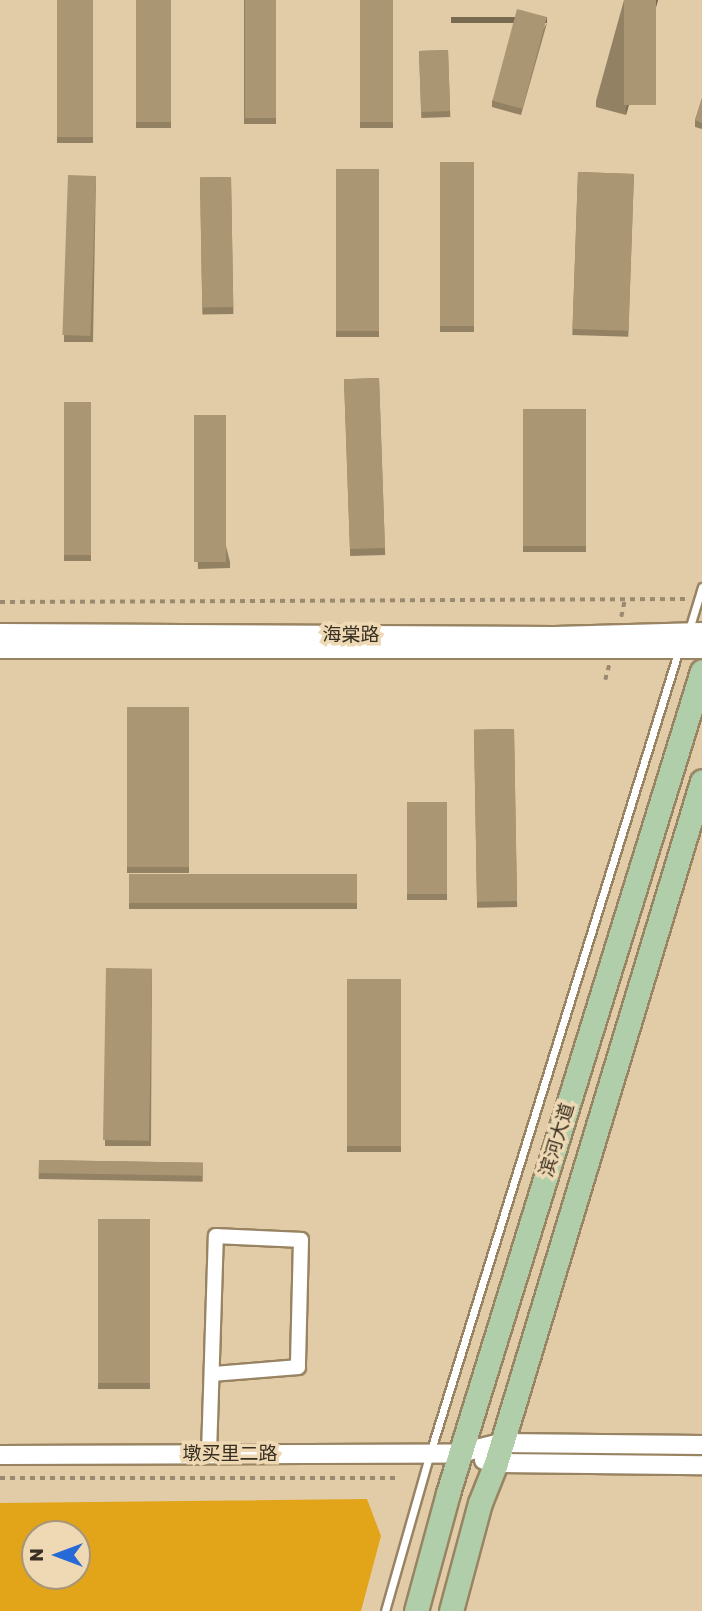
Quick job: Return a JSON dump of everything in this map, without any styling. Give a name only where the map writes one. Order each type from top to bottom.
[{"type":"main road","name":"滨河大道","points":[[416,1611],[460,1453],[702,671]]},
{"type":"main road","name":"滨河大道","points":[[452,1611],[480,1503],[498,1453],[702,781]]},
{"type":"street","name":"海棠路","points":[[0,633],[690,638],[702,649]]},
{"type":"street","name":"海棠路","points":[[0,649],[690,638]]},
{"type":"street","points":[[209,1454],[216,1236],[301,1240],[298,1367],[212,1374]]},
{"type":"street","name":"墩买里二路","points":[[0,1455],[498,1453],[702,1445]]},
{"type":"street","name":"墩买里二路","points":[[498,1453],[702,1465]]},
{"type":"lane","points":[[386,1611],[430,1453],[690,638],[702,587]]},
{"type":"path","points":[[0,602],[698,599]]},
{"type":"path","points":[[0,1478],[397,1478]]},
{"type":"shaded area","points":[[367,1499],[381,1536],[361,1611],[0,1611],[0,1503]]},
{"type":"building","points":[[57,0],[93,0],[93,137],[57,137]]},
{"type":"building","points":[[136,0],[171,0],[171,122],[136,122]]},
{"type":"building","points":[[245,0],[276,0],[276,118],[245,118]]},
{"type":"building","points":[[360,0],[393,0],[393,122],[360,122]]},
{"type":"building","points":[[624,0],[656,0],[656,105],[624,105]]},
{"type":"building","points":[[517,9],[547,17],[522,109],[492,101]]},
{"type":"building","points":[[448,50],[450,111],[421,112],[419,51]]},
{"type":"building","points":[[702,98],[702,123],[695,120]]},
{"type":"building","points":[[440,162],[474,162],[474,326],[440,326]]},
{"type":"building","points":[[336,169],[379,169],[379,331],[336,331]]},
{"type":"building","points":[[578,172],[634,174],[628,331],[573,329]]},
{"type":"building","points":[[68,175],[96,176],[90,336],[62,335]]},
{"type":"building","points":[[231,177],[233,307],[202,308],[200,178]]},
{"type":"building","points":[[379,378],[385,548],[350,549],[344,379]]},
{"type":"building","points":[[64,402],[91,402],[91,555],[64,555]]},
{"type":"building","points":[[523,409],[586,409],[586,546],[523,546]]},
{"type":"building","points":[[194,415],[226,415],[226,562],[194,562]]},
{"type":"building","points":[[127,707],[189,707],[189,867],[127,867]]},
{"type":"building","points":[[514,729],[517,901],[477,902],[474,730]]},
{"type":"building","points":[[407,802],[447,802],[447,894],[407,894]]},
{"type":"building","points":[[129,874],[357,874],[357,903],[129,903]]},
{"type":"building","points":[[106,968],[152,969],[149,1141],[103,1140]]},
{"type":"building","points":[[347,979],[401,979],[401,1146],[347,1146]]},
{"type":"building","points":[[39,1160],[203,1163],[203,1176],[39,1173]]},
{"type":"building","points":[[98,1219],[150,1219],[150,1383],[98,1383]]}]
